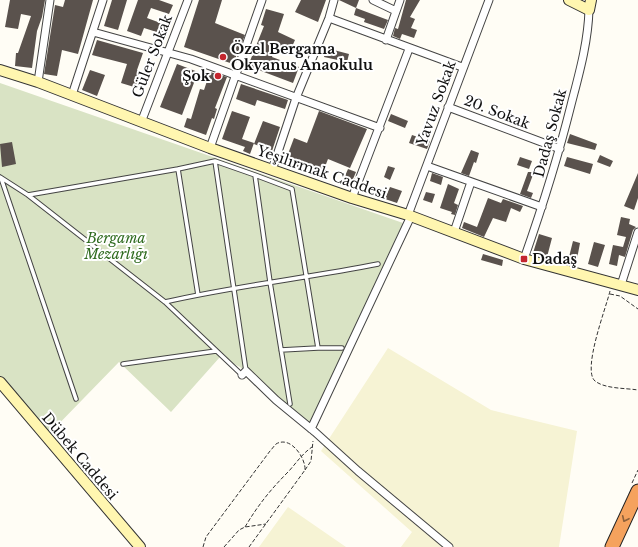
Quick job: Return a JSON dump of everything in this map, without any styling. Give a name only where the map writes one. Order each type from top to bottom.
[{"type":"highway","points":[[612,547],[638,491]]},
{"type":"street","points":[[38,82],[50,0]]},
{"type":"street","points":[[72,94],[103,0]]},
{"type":"street","name":"Güler Sokak","points":[[142,120],[188,0]]},
{"type":"street","points":[[210,148],[262,0]]},
{"type":"street","points":[[272,170],[296,98],[329,18],[334,0]]},
{"type":"street","points":[[373,0],[396,11]]},
{"type":"street","points":[[386,40],[400,0]]},
{"type":"street","name":"Yavuz Sokak","points":[[313,430],[410,216],[462,67],[489,0]]},
{"type":"street","points":[[573,1],[590,5]]},
{"type":"street","name":"Dadaş Sokak","points":[[524,259],[560,149],[581,69],[588,29],[590,5]]},
{"type":"street","points":[[329,18],[409,49],[462,67]]},
{"type":"street","points":[[93,32],[236,74],[296,98],[380,128]]},
{"type":"street","points":[[352,198],[409,49]]},
{"type":"street","name":"Yeşilırmak Caddesi","points":[[0,70],[72,94],[142,120],[210,148],[352,198],[410,216],[524,259],[638,290]]},
{"type":"street","name":"20. Sokak","points":[[448,107],[560,149]]},
{"type":"street","points":[[427,166],[542,207]]},
{"type":"street","points":[[454,232],[471,182]]},
{"type":"street","points":[[617,284],[638,232]]},
{"type":"street","points":[[244,373],[449,547]]},
{"type":"street","name":"Dübek Caddesi","points":[[0,382],[140,547]]},
{"type":"lane","points":[[215,161],[235,289],[244,373]]},
{"type":"lane","points":[[28,195],[178,169],[215,161],[292,189],[318,348]]},
{"type":"lane","points":[[178,169],[198,295]]},
{"type":"lane","points":[[254,176],[290,404]]},
{"type":"lane","points":[[1,177],[28,195],[165,302],[216,351],[244,373]]},
{"type":"lane","points":[[1,177],[76,399]]},
{"type":"lane","points":[[165,302],[270,282],[306,278],[378,264]]},
{"type":"lane","points":[[281,350],[342,348]]},
{"type":"lane","points":[[123,364],[216,351]]},
{"type":"path","points":[[617,284],[610,294],[600,324],[591,363],[591,374],[596,382],[605,386],[638,390]]},
{"type":"path","points":[[610,294],[620,296],[638,309]]},
{"type":"path","points":[[249,547],[311,461],[313,430]]},
{"type":"path","points":[[203,547],[206,537],[257,467],[276,444],[288,444],[301,455],[306,463],[305,470]]},
{"type":"path","points":[[245,527],[274,485],[301,455],[312,447]]},
{"type":"path","points":[[224,547],[239,530],[245,527],[266,524]]},
{"type":"shaded area","points":[[388,348],[491,410],[577,431],[559,547],[401,547],[412,532],[321,451]]},
{"type":"shaded area","points":[[288,507],[346,547],[259,547]]},
{"type":"green space","name":"Bergama Mezarlığı","points":[[0,83],[403,223],[310,425],[240,367],[220,357],[171,412],[119,362],[47,436],[0,380]]},
{"type":"building","points":[[10,0],[45,0],[42,17],[37,31],[32,68],[15,66],[16,53],[18,53],[31,16],[21,14],[18,29],[5,27]]},
{"type":"building","points":[[65,0],[93,0],[78,54],[62,50],[57,76],[44,74],[55,5],[63,7]]},
{"type":"building","points":[[112,0],[127,0],[118,30],[104,26]]},
{"type":"building","points":[[138,0],[159,0],[173,5],[169,14],[151,8],[147,18],[166,25],[163,34],[144,28],[141,36],[127,31]]},
{"type":"building","points":[[199,0],[222,0],[215,23],[245,35],[233,64],[184,47]]},
{"type":"building","points":[[301,0],[326,0],[318,22],[295,12]]},
{"type":"building","points":[[339,0],[359,0],[356,8]]},
{"type":"building","points":[[406,0],[420,0],[410,17],[415,19],[411,28],[417,30],[414,38],[402,34],[400,39],[393,36],[395,28],[398,29]]},
{"type":"building","points":[[356,8],[388,20],[384,29],[364,22],[365,19],[354,15]]},
{"type":"building","points":[[266,9],[284,14],[278,32],[295,40],[290,51],[276,45],[272,57],[299,67],[293,83],[248,66],[264,26],[261,25]]},
{"type":"building","points":[[97,40],[143,53],[137,70],[149,74],[144,90],[121,83],[127,64],[92,55]]},
{"type":"building","points":[[326,48],[349,54],[347,62],[324,57]]},
{"type":"building","points":[[177,64],[198,72],[182,115],[160,107]]},
{"type":"building","points":[[90,70],[105,75],[97,96],[82,90]]},
{"type":"building","points":[[210,72],[227,77],[215,108],[217,109],[214,119],[212,118],[206,135],[184,127],[187,118],[191,119],[200,89],[204,90]]},
{"type":"building","points":[[241,84],[288,100],[285,109],[257,100],[255,106],[236,99]]},
{"type":"building","points":[[232,111],[250,117],[242,139],[254,143],[250,154],[243,151],[245,147],[222,139]]},
{"type":"building","points":[[319,111],[367,129],[350,168],[328,159],[321,177],[285,162],[294,138],[307,143]]},
{"type":"building","points":[[391,114],[408,121],[405,128],[388,121]]},
{"type":"building","points":[[263,121],[280,127],[272,151],[254,144]]},
{"type":"building","points":[[570,134],[597,144],[595,150],[567,143]]},
{"type":"building","points":[[412,135],[430,141],[427,149],[409,143]]},
{"type":"building","points":[[12,142],[16,164],[2,167],[0,144]]},
{"type":"building","points":[[471,150],[479,153],[476,163],[474,162],[469,176],[461,173]]},
{"type":"building","points":[[600,155],[613,161],[610,167],[597,162]]},
{"type":"building","points":[[520,157],[532,161],[529,169],[517,165]]},
{"type":"building","points":[[567,157],[593,164],[590,174],[564,166]]},
{"type":"building","points":[[388,166],[395,168],[390,180],[384,177]]},
{"type":"building","points":[[348,169],[356,172],[350,186],[342,183]]},
{"type":"building","points":[[528,172],[534,172],[527,191],[533,193],[531,198],[520,194]]},
{"type":"building","points":[[432,173],[443,177],[441,185],[430,181]]},
{"type":"building","points":[[638,173],[638,198],[634,210],[624,206]]},
{"type":"building","points":[[448,184],[459,189],[454,203],[458,205],[455,215],[451,214],[452,212],[440,208]]},
{"type":"building","points":[[390,187],[402,191],[397,203],[385,199]]},
{"type":"building","points":[[426,192],[435,194],[432,203],[423,200]]},
{"type":"building","points":[[488,198],[501,203],[503,199],[523,206],[520,212],[511,208],[506,222],[493,218],[484,237],[462,228],[464,222],[477,227]]},
{"type":"building","points":[[621,217],[630,219],[629,224],[636,227],[633,230],[625,257],[619,255],[617,266],[609,264],[613,245],[623,247],[626,237],[617,235]]},
{"type":"building","points":[[539,234],[552,238],[547,257],[533,253]]},
{"type":"building","points":[[573,241],[580,243],[577,259],[569,257]]},
{"type":"building","points":[[594,242],[605,245],[598,267],[588,264]]},
{"type":"building","points":[[483,254],[503,260],[502,266],[481,260]]},
{"type":"place","name":"Özel Bergama Okyanus Anaokulu","points":[[223,57]]},
{"type":"place","name":"Şok","points":[[218,76]]},
{"type":"place","name":"Dadaş","points":[[524,259]]}]
